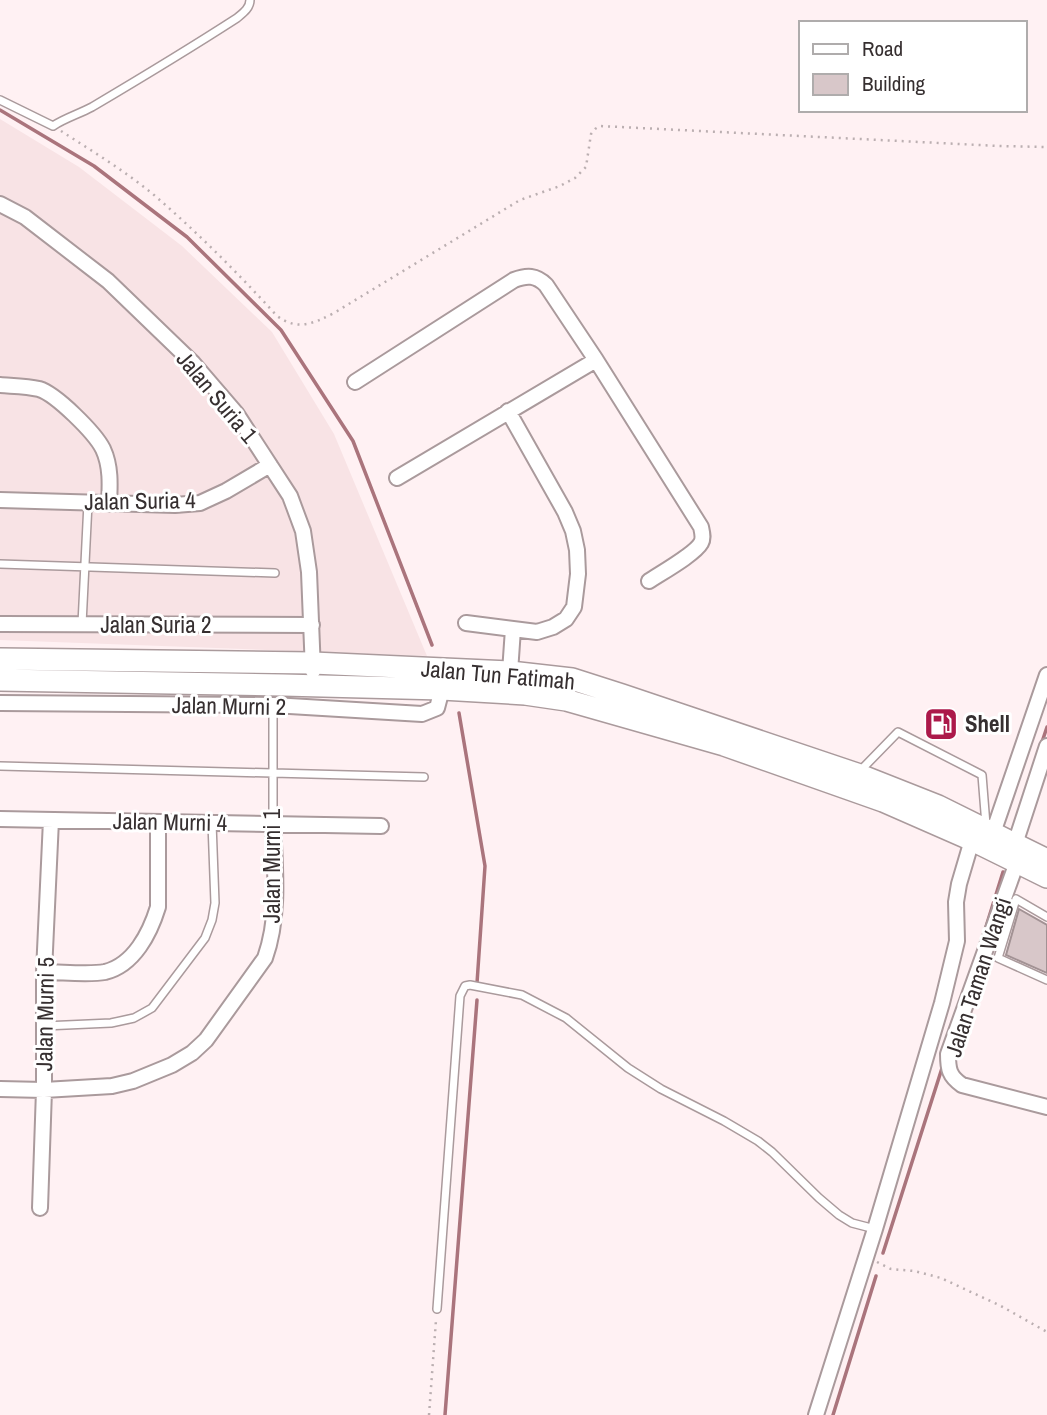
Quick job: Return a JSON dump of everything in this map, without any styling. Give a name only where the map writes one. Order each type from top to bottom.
[{"type":"main road","name":"Jalan Tun Fatimah","points":[[0,659],[313,663],[510,672],[572,680],[857,774],[938,806],[1016,853],[1047,877]]},
{"type":"main road","name":"Jalan Tun Fatimah","points":[[0,680],[312,686],[525,694],[586,705],[724,745],[984,834]]},
{"type":"main road","name":"Jalan Tun Fatimah","points":[[1016,853],[1047,860]]},
{"type":"street","name":"Jalan Suria 1","points":[[0,204],[25,217],[98,273],[146,317],[193,363],[236,413],[270,465],[290,496],[303,531],[309,572],[312,686]]},
{"type":"street","points":[[355,382],[514,280],[531,276],[540,279],[596,360],[701,527],[701,543],[695,550],[649,580]]},
{"type":"street","points":[[397,478],[596,360]]},
{"type":"street","points":[[0,385],[39,389],[56,398],[83,424],[103,448],[110,473],[109,504]]},
{"type":"street","points":[[466,623],[537,632],[566,619],[574,607],[578,562],[573,531],[508,411]]},
{"type":"street","name":"Jalan Suria 4","points":[[0,500],[175,505],[200,503],[270,465]]},
{"type":"street","name":"Jalan Suria 2","points":[[0,624],[312,625]]},
{"type":"street","points":[[510,672],[513,629]]},
{"type":"street","points":[[816,1415],[875,1229],[945,990],[957,942],[956,902],[959,884],[984,834],[1047,675]]},
{"type":"street","name":"Jalan Murni 2","points":[[0,703],[273,705],[422,714],[436,708],[442,690]]},
{"type":"street","points":[[1016,853],[1047,746]]},
{"type":"street","name":"Jalan Murni 4","points":[[0,819],[381,826]]},
{"type":"street","name":"Jalan Murni 5","points":[[40,1208],[44,972],[51,820]]},
{"type":"street","points":[[44,972],[104,972],[125,962],[138,949],[159,907],[158,822]]},
{"type":"street","name":"Jalan Murni 1","points":[[0,1089],[44,1090],[113,1086],[172,1065],[192,1053],[206,1040],[265,958],[270,945],[275,882],[273,824]]},
{"type":"street","name":"Jalan Taman Wangi","points":[[1016,853],[948,1054],[948,1067],[953,1079],[962,1085],[1047,1107]]},
{"type":"lane","points":[[0,100],[52,126],[87,110],[226,25],[245,11],[250,0]]},
{"type":"lane","points":[[82,624],[88,503]]},
{"type":"lane","points":[[0,564],[275,573]]},
{"type":"lane","name":"Jalan Murni 1","points":[[273,705],[273,824]]},
{"type":"lane","points":[[857,774],[898,732],[982,775],[984,834]]},
{"type":"lane","points":[[0,766],[424,777]]},
{"type":"lane","points":[[44,1026],[111,1023],[134,1018],[152,1009],[205,938],[212,920],[215,903],[212,823]]},
{"type":"lane","points":[[1047,916],[1016,899],[998,958],[1047,980]]},
{"type":"lane","points":[[437,1309],[460,996],[466,986],[470,985],[522,995],[566,1018],[628,1068],[661,1089],[758,1141],[839,1215],[852,1223],[875,1229]]},
{"type":"path","points":[[52,126],[152,194],[224,260],[277,316],[284,321],[300,325],[310,324],[334,313],[520,200],[575,178],[586,167],[591,134],[600,126],[1047,147]]},
{"type":"path","points":[[866,1255],[891,1269],[914,1270],[941,1278],[1001,1306],[1047,1332]]},
{"type":"path","points":[[429,1415],[437,1309]]},
{"type":"shaded area","points":[[0,119],[79,167],[182,246],[272,332],[334,434],[427,656],[0,640]]},
{"type":"building","points":[[1019,909],[1047,925],[1047,973],[1006,955]]},
{"type":"waterway","points":[[0,110],[94,166],[187,237],[281,330],[353,441],[432,645]]},
{"type":"waterway","points":[[459,713],[485,866],[477,983]]},
{"type":"waterway","points":[[1041,745],[1047,727]]},
{"type":"waterway","points":[[985,930],[1003,872]]},
{"type":"waterway","points":[[445,1415],[477,1000]]},
{"type":"waterway","points":[[883,1253],[943,1065]]},
{"type":"waterway","points":[[833,1415],[876,1276]]},
{"type":"place","name":"Shell","points":[[941,724]]}]
